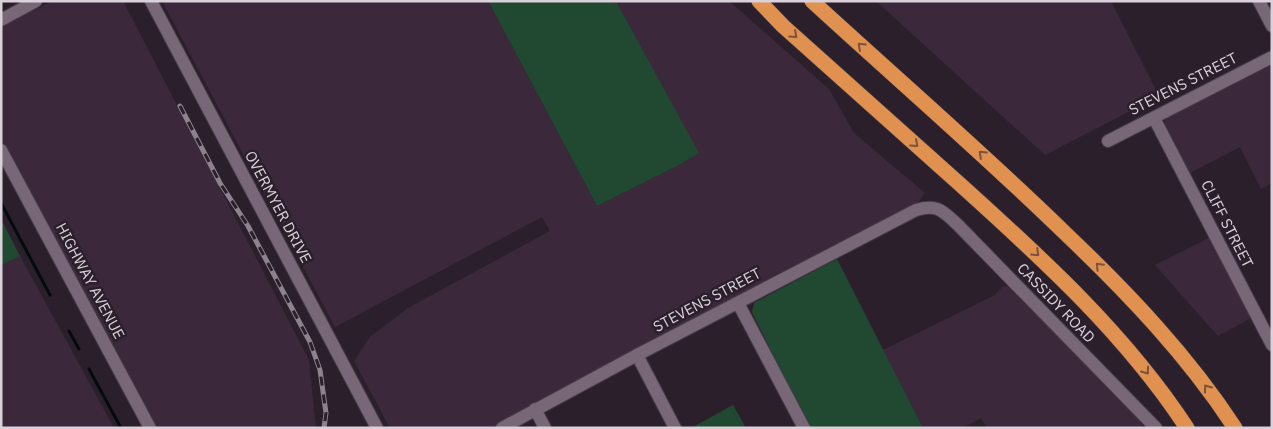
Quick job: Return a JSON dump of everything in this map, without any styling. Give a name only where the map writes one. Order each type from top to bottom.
[{"type":"highway","points":[[759,1],[783,26],[1038,255],[1137,359],[1187,428]]},
{"type":"highway","points":[[812,1],[907,88],[961,134],[1092,258],[1133,301],[1204,384],[1235,428]]},
{"type":"street","points":[[1,20],[36,1]]},
{"type":"street","name":"OVERMYER DRIVE","points":[[151,1],[377,428]]},
{"type":"street","points":[[1259,1],[1272,26]]},
{"type":"street","name":"STEVENS STREET","points":[[1108,141],[1272,57]]},
{"type":"street","name":"CLIFF STREET","points":[[1154,118],[1272,345]]},
{"type":"street","name":"HIGHWAY AVENUE","points":[[1,150],[150,428]]},
{"type":"street","name":"STEVENS STREET","points":[[502,428],[637,355],[916,210],[929,206]]},
{"type":"street","name":"CASSIDY ROAD","points":[[929,206],[943,211],[957,224],[1156,428]]},
{"type":"street","points":[[738,303],[804,428]]},
{"type":"street","points":[[637,355],[675,428]]},
{"type":"street","points":[[535,409],[545,428]]},
{"type":"shaded area","points":[[52,1],[123,1],[309,360],[316,428],[156,428],[1,139],[1,28]]},
{"type":"shaded area","points":[[162,1],[488,1],[597,206],[681,164],[698,153],[617,3],[601,1],[729,1],[829,89],[854,133],[925,193],[918,203],[493,428],[390,428],[354,361],[370,337],[408,308],[550,231],[542,217],[335,327]]},
{"type":"shaded area","points":[[876,1],[1111,1],[1159,96],[1045,155]]},
{"type":"shaded area","points":[[1272,62],[1272,183],[1261,189],[1240,147],[1188,174],[1164,127],[1165,120],[1169,115]]},
{"type":"shaded area","points":[[1211,237],[1253,317],[1218,336],[1155,265]]},
{"type":"shaded area","points":[[20,256],[114,428],[1,428],[1,265]]},
{"type":"shaded area","points":[[1003,286],[1010,287],[1140,420],[1142,428],[987,428],[981,418],[963,428],[923,428],[883,350],[995,295]]},
{"type":"green space","points":[[488,1],[600,1],[617,3],[699,153],[597,206]]},
{"type":"green space","points":[[1,219],[20,256],[1,265]]},
{"type":"green space","points":[[837,259],[923,428],[809,428],[752,312],[754,303]]},
{"type":"green space","points":[[733,405],[746,428],[691,428]]},
{"type":"waterway","points":[[1,203],[50,295]]},
{"type":"waterway","points":[[69,331],[79,349]]},
{"type":"waterway","points":[[89,369],[121,428]]},
{"type":"railway","points":[[180,106],[220,183],[248,226],[310,342],[320,370],[326,413],[324,428]]}]
